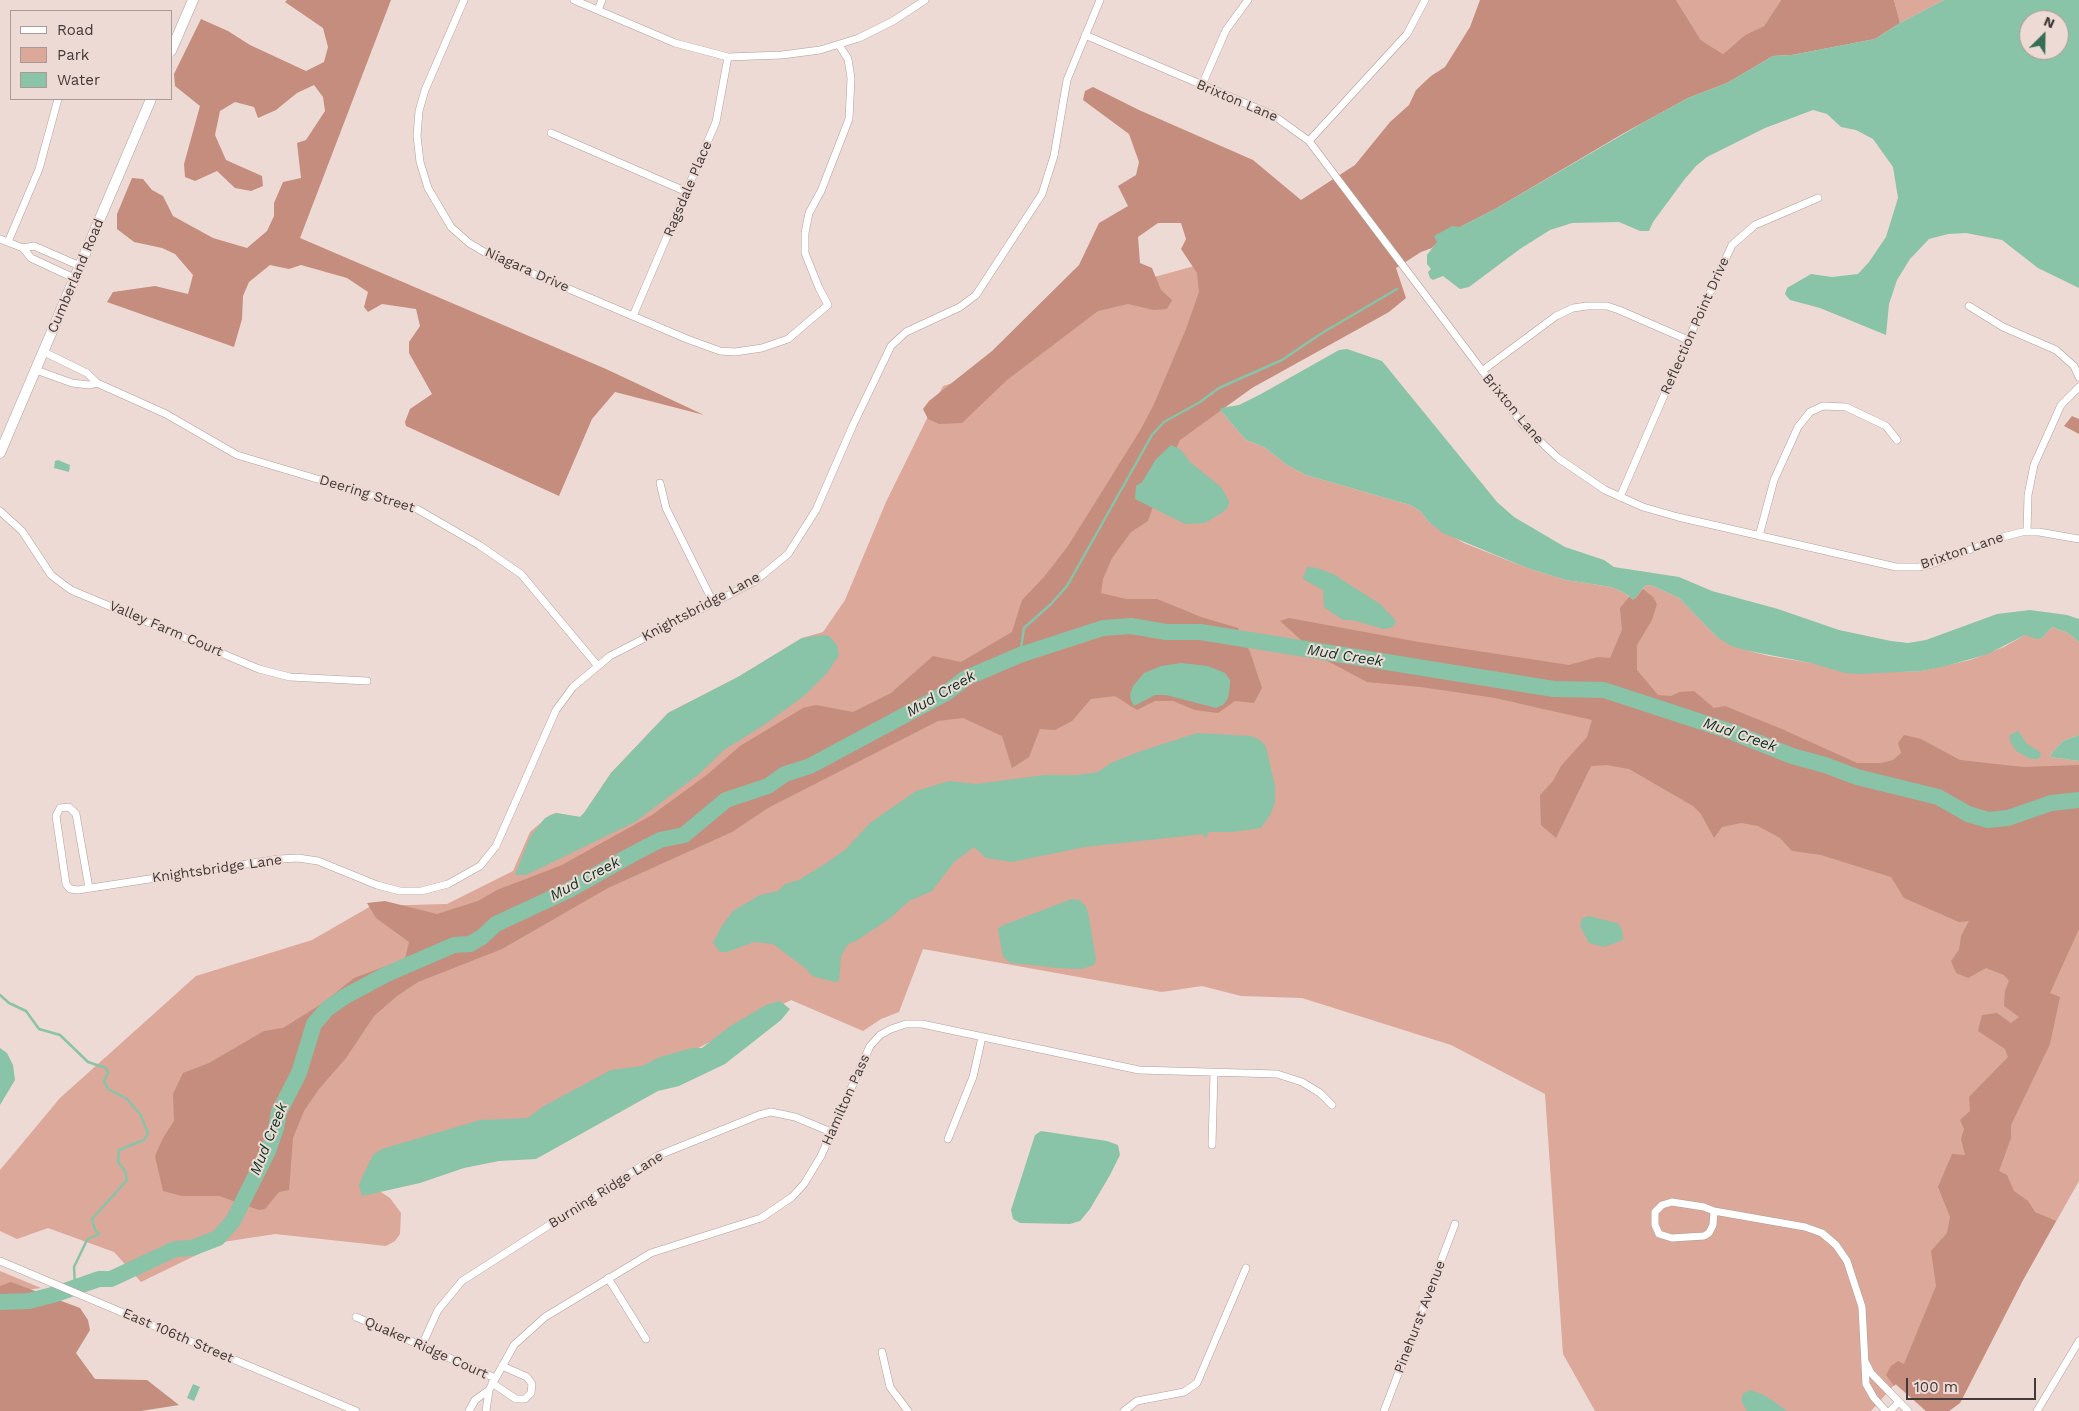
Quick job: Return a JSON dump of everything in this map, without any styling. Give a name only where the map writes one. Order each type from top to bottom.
[{"type":"main road","points":[[172,49],[193,0]]},
{"type":"main road","name":"Cumberland Road","points":[[0,453],[151,100]]},
{"type":"street","name":"Niagara Drive","points":[[464,0],[432,72],[419,111],[417,136],[420,162],[428,188],[451,227],[469,243],[491,256],[702,345],[735,352],[762,348],[788,339],[828,305],[805,253],[805,233],[809,213],[821,191],[849,119],[851,78],[848,58],[839,45]]},
{"type":"street","points":[[574,0],[675,43],[728,57],[782,55],[820,50],[839,45],[893,21],[925,0]]},
{"type":"street","points":[[598,10],[602,0]]},
{"type":"street","name":"Knightsbridge Lane","points":[[89,888],[76,814],[69,807],[60,808],[56,816],[66,884],[70,889],[89,888],[269,860],[298,858],[318,861],[377,885],[400,891],[421,891],[448,884],[480,866],[492,853],[556,710],[573,687],[597,665],[630,645],[754,582],[782,560],[799,539],[816,510],[853,425],[891,346],[906,332],[960,307],[976,295],[1042,194],[1054,156],[1067,80],[1100,0]]},
{"type":"street","points":[[1202,86],[1226,30],[1248,0]]},
{"type":"street","points":[[1309,141],[1407,34],[1425,0]]},
{"type":"street","name":"Brixton Lane","points":[[1085,35],[1273,115],[1309,141],[1524,426],[1542,444],[1588,480],[1620,497],[1643,507],[1760,536],[1880,565],[1909,568],[1932,564],[2003,537],[2027,532],[2079,540]]},
{"type":"street","name":"Ragsdale Place","points":[[633,316],[716,122],[728,57]]},
{"type":"street","points":[[8,242],[39,169],[58,100]]},
{"type":"street","points":[[551,133],[687,192]]},
{"type":"street","name":"Reflection Point Drive","points":[[1620,497],[1725,258],[1738,238],[1764,220],[1818,198]]},
{"type":"street","points":[[0,239],[23,248],[31,258],[74,278]]},
{"type":"street","points":[[23,248],[34,246],[80,266]]},
{"type":"street","points":[[1482,371],[1556,316],[1573,308],[1586,306],[1607,306],[1688,340]]},
{"type":"street","points":[[1969,306],[2003,327],[2056,350],[2074,366],[2079,377]]},
{"type":"street","name":"Deering Street","points":[[44,352],[87,373],[97,383],[154,407],[224,448],[244,457],[417,509],[488,551],[521,574],[597,665]]},
{"type":"street","name":"Deering Street","points":[[36,370],[72,383],[89,385],[97,383]]},
{"type":"street","points":[[2027,532],[2029,479],[2034,465],[2061,405],[2079,387]]},
{"type":"street","points":[[1760,536],[1774,480],[1798,426],[1810,412],[1823,406],[1846,407],[1886,426],[1897,440]]},
{"type":"street","points":[[660,483],[666,508],[713,602]]},
{"type":"street","name":"Valley Farm Court","points":[[0,511],[22,530],[51,575],[71,590],[259,669],[290,677],[367,681]]},
{"type":"street","name":"Hamilton Pass","points":[[486,1411],[492,1384],[514,1345],[533,1325],[651,1253],[761,1218],[778,1207],[804,1184],[821,1156],[863,1057],[880,1035],[899,1027],[914,1024],[1139,1070],[1214,1073],[1265,1072],[1290,1078],[1320,1093],[1332,1105]]},
{"type":"street","points":[[948,1138],[973,1078],[982,1037]]},
{"type":"street","points":[[1212,1145],[1214,1073]]},
{"type":"street","name":"Burning Ridge Lane","points":[[422,1345],[438,1310],[462,1281],[657,1156],[742,1121],[771,1112],[795,1117],[831,1132]]},
{"type":"street","points":[[1714,1211],[1712,1230],[1704,1236],[1663,1236],[1654,1225],[1655,1212],[1667,1202],[1805,1226],[1822,1233],[1836,1245],[1846,1261],[1862,1307],[1866,1384],[1874,1398],[1886,1411]]},
{"type":"street","name":"Pinehurst Avenue","points":[[1384,1411],[1455,1224]]},
{"type":"street","name":"East 106th Street","points":[[0,1261],[356,1411]]},
{"type":"street","points":[[1124,1411],[1137,1401],[1184,1392],[1197,1382],[1246,1268]]},
{"type":"street","points":[[608,1278],[646,1340]]},
{"type":"street","name":"Quaker Ridge Court","points":[[356,1317],[422,1345],[516,1399],[525,1398],[531,1393],[532,1384],[528,1377],[502,1366]]},
{"type":"street","points":[[2037,1411],[2079,1341]]},
{"type":"street","points":[[882,1352],[890,1387],[908,1411]]},
{"type":"street","points":[[1866,1363],[1871,1373],[1908,1411]]},
{"type":"street","name":"Hamilton Pass","points":[[469,1411],[475,1400],[492,1384]]},
{"type":"street","points":[[1890,1411],[1899,1402]]},
{"type":"green space","points":[[1676,0],[1781,0],[1764,26],[1745,35],[1723,54],[1701,40]]},
{"type":"green space","points":[[1894,0],[1944,0],[1900,23]]},
{"type":"green space","points":[[1209,262],[1220,410],[1246,440],[1264,447],[1287,465],[1306,475],[1410,505],[1420,511],[1430,523],[1464,543],[1527,568],[1566,580],[1611,587],[1625,593],[1629,597],[1643,589],[1646,585],[1653,586],[1679,598],[1717,637],[1749,651],[1769,656],[1811,663],[1898,672],[1922,671],[1970,660],[2004,647],[2025,635],[2042,638],[2052,627],[2068,633],[2079,642],[2079,735],[2063,741],[2050,757],[2079,761],[2079,1181],[2023,1280],[1960,1403],[1949,1411],[1926,1411],[1895,1384],[1871,1411],[1595,1411],[1563,1354],[1545,1094],[1451,1045],[1302,998],[1241,996],[1202,986],[1162,992],[923,949],[899,1012],[881,1019],[863,1031],[791,1000],[515,1143],[373,1187],[390,1198],[401,1213],[400,1234],[395,1241],[386,1246],[275,1234],[223,1242],[141,1282],[114,1252],[48,1228],[17,1239],[0,1231],[0,1170],[60,1098],[196,976],[312,940],[371,906],[447,904],[513,871],[530,832],[550,815],[556,813],[580,817],[611,773],[668,713],[738,677],[802,638],[823,632],[845,600],[886,502],[943,386],[989,372],[1118,287]]},
{"type":"green space","points":[[0,1271],[41,1288],[0,1294]]},
{"type":"shaded area","points":[[287,0],[391,0],[300,238],[606,369],[704,415],[615,392],[592,419],[559,496],[406,426],[405,422],[410,409],[432,394],[409,353],[409,342],[420,326],[416,309],[382,304],[368,312],[364,307],[368,292],[347,278],[301,265],[289,269],[270,265],[249,282],[243,296],[242,319],[234,347],[107,302],[113,292],[155,286],[188,294],[193,275],[175,254],[162,248],[134,242],[117,229],[117,214],[132,178],[143,179],[152,190],[163,196],[173,216],[213,238],[247,248],[267,231],[274,216],[274,203],[283,182],[301,178],[297,143],[306,140],[325,111],[323,97],[314,85],[297,93],[276,110],[258,118],[254,107],[235,102],[220,111],[215,135],[226,160],[262,176],[263,186],[251,191],[235,188],[217,171],[195,181],[185,177],[184,164],[200,106],[175,86],[174,74],[201,19],[228,31],[250,45],[306,71],[324,62],[328,47],[323,28],[285,2]]},
{"type":"shaded area","points":[[1480,0],[1676,0],[1701,40],[1723,54],[1745,35],[1764,26],[1781,0],[1894,0],[1900,23],[1875,39],[1792,55],[1773,56],[1727,83],[1688,98],[1624,133],[1497,208],[1460,227],[1452,227],[1432,248],[1421,252],[1396,268],[1406,298],[1389,312],[1252,388],[1180,440],[1164,475],[1148,521],[1131,532],[1112,558],[1103,579],[1101,593],[1126,599],[1157,599],[1201,617],[1238,628],[1250,652],[1262,688],[1254,703],[1235,701],[1218,713],[1195,710],[1173,701],[1155,701],[1137,710],[1115,696],[1091,699],[1072,721],[1055,730],[1040,729],[1029,757],[1012,768],[1002,736],[963,718],[938,721],[768,808],[732,832],[608,888],[502,949],[418,982],[397,996],[374,1016],[346,1058],[319,1089],[304,1111],[293,1138],[289,1190],[279,1192],[265,1209],[259,1210],[219,1196],[182,1196],[163,1191],[155,1156],[163,1138],[174,1121],[173,1094],[183,1073],[209,1063],[264,1031],[283,1028],[323,1003],[354,978],[405,959],[409,942],[376,918],[367,903],[385,901],[437,914],[478,901],[497,890],[562,865],[652,815],[708,774],[740,746],[803,708],[816,705],[853,712],[891,693],[933,656],[961,662],[1012,632],[1022,600],[1044,577],[1068,546],[1141,429],[1154,404],[1186,329],[1199,292],[1197,273],[1181,249],[1186,239],[1181,223],[1158,223],[1138,237],[1140,263],[1152,268],[1161,290],[1172,300],[1167,309],[1154,310],[1128,304],[1098,311],[1007,380],[962,423],[939,424],[928,419],[923,409],[929,401],[992,351],[1079,265],[1099,223],[1128,206],[1118,186],[1136,175],[1139,162],[1129,134],[1083,100],[1085,91],[1093,87],[1139,110],[1253,160],[1301,200],[1355,165],[1390,122],[1409,105],[1416,90],[1431,76],[1445,67],[1470,27]]},
{"type":"shaded area","points":[[2072,416],[2079,419],[2079,434],[2064,426]]},
{"type":"shaded area","points":[[1643,589],[1653,597],[1657,604],[1652,620],[1637,645],[1637,670],[1658,695],[1671,696],[1680,692],[1694,691],[1714,708],[1725,706],[1857,763],[1881,763],[1893,760],[1901,753],[1898,743],[1904,735],[1921,739],[1960,760],[2023,767],[2079,765],[2079,929],[2050,993],[2060,997],[2050,1044],[2011,1125],[2011,1138],[1999,1171],[2007,1175],[2014,1191],[2028,1201],[2035,1212],[2056,1221],[2023,1280],[1960,1403],[1949,1411],[1926,1411],[1896,1384],[1894,1386],[1886,1375],[1891,1366],[1898,1361],[1904,1364],[1936,1286],[1931,1251],[1947,1233],[1950,1217],[1938,1187],[1952,1154],[1965,1155],[1961,1139],[1964,1129],[1960,1120],[1970,1111],[1969,1097],[2008,1057],[2005,1049],[1978,1031],[1982,1015],[1997,1013],[2011,1023],[2019,1017],[2004,1006],[2005,991],[2009,981],[2004,975],[1986,968],[1968,978],[1956,973],[1951,961],[1959,950],[1961,936],[1969,921],[1959,922],[1904,898],[1891,877],[1821,855],[1792,851],[1780,838],[1758,826],[1741,823],[1722,827],[1714,838],[1701,814],[1693,806],[1629,769],[1607,765],[1591,766],[1556,838],[1541,825],[1540,795],[1553,781],[1561,766],[1587,737],[1592,720],[1495,698],[1421,687],[1367,682],[1320,657],[1280,621],[1289,618],[1419,642],[1569,665],[1598,657],[1610,658],[1622,630],[1620,608],[1629,597],[1633,600]]},
{"type":"shaded area","points":[[11,1282],[80,1308],[88,1320],[90,1330],[76,1353],[95,1379],[147,1380],[179,1405],[141,1411],[0,1411],[0,1286]]},
{"type":"water","points":[[1944,0],[2079,0],[2079,288],[2038,268],[2002,240],[1966,233],[1948,234],[1929,239],[1910,259],[1897,280],[1889,304],[1886,335],[1820,308],[1790,300],[1785,294],[1787,288],[1811,274],[1832,277],[1858,274],[1869,262],[1886,237],[1898,198],[1893,167],[1873,139],[1856,130],[1841,127],[1827,114],[1813,110],[1765,128],[1707,157],[1684,180],[1653,222],[1649,231],[1640,231],[1619,222],[1572,223],[1550,230],[1520,249],[1469,287],[1460,289],[1443,276],[1433,280],[1430,278],[1428,272],[1431,269],[1427,264],[1427,255],[1437,242],[1434,236],[1452,226],[1460,227],[1497,208],[1688,98],[1727,83],[1773,56],[1792,55],[1875,39],[1900,23]]},
{"type":"water","points":[[1347,349],[1382,361],[1497,502],[1514,517],[1565,547],[1604,560],[1614,567],[1679,577],[1712,591],[1778,609],[1839,630],[1891,641],[1908,643],[1926,640],[1997,614],[2030,610],[2067,615],[2079,619],[2079,642],[2068,633],[2052,627],[2042,638],[2037,639],[2025,635],[1988,654],[1946,666],[1922,671],[1859,674],[1845,673],[1811,663],[1749,651],[1731,646],[1717,637],[1679,598],[1653,586],[1646,585],[1633,600],[1625,593],[1611,587],[1566,580],[1527,568],[1443,533],[1430,523],[1420,511],[1410,505],[1306,475],[1287,465],[1264,447],[1246,440],[1220,410],[1221,408],[1239,405],[1339,350]]},
{"type":"water","points":[[1171,445],[1180,449],[1190,462],[1221,487],[1229,501],[1228,507],[1223,512],[1205,523],[1185,524],[1135,499],[1136,486],[1142,482],[1156,459]]},
{"type":"water","points":[[58,460],[70,465],[69,472],[54,468],[55,461]]},
{"type":"water","points":[[1307,567],[1317,568],[1333,574],[1380,604],[1396,621],[1393,627],[1384,629],[1352,620],[1343,620],[1331,612],[1324,607],[1323,590],[1303,579]]},
{"type":"water","points":[[822,635],[829,636],[837,645],[839,655],[827,673],[805,695],[767,723],[724,750],[699,774],[635,822],[526,875],[515,875],[530,837],[545,818],[556,813],[580,817],[611,773],[668,713],[738,677],[802,638]]},
{"type":"water","points":[[1181,663],[1208,666],[1225,673],[1230,680],[1230,685],[1228,698],[1223,705],[1216,708],[1166,695],[1155,695],[1134,706],[1130,694],[1133,686],[1144,673],[1161,666]]},
{"type":"water","points":[[2018,731],[2027,744],[2040,752],[2041,756],[2037,759],[2031,759],[2016,751],[2010,741],[2010,735]]},
{"type":"water","points":[[1197,733],[1251,736],[1260,740],[1266,747],[1275,786],[1275,803],[1270,815],[1261,828],[1233,832],[1209,832],[1206,838],[1203,834],[1085,847],[1012,862],[986,858],[974,847],[954,862],[932,891],[909,901],[889,919],[856,941],[848,944],[841,956],[839,981],[835,982],[812,976],[805,968],[773,944],[754,942],[727,952],[720,952],[713,943],[721,927],[733,911],[760,895],[778,891],[785,884],[799,880],[828,862],[846,849],[870,823],[916,791],[949,781],[976,784],[1045,775],[1077,775],[1098,772],[1111,763],[1141,751]]},
{"type":"water","points":[[2079,735],[2079,761],[2050,757],[2063,741]]},
{"type":"water","points":[[1072,899],[1079,900],[1085,905],[1088,912],[1096,959],[1094,965],[1081,969],[1059,968],[1011,963],[1003,957],[998,929],[1001,926]]},
{"type":"water","points":[[1589,916],[1617,923],[1622,929],[1623,940],[1604,947],[1589,943],[1580,926],[1582,918]]},
{"type":"water","points":[[780,1001],[790,1009],[781,1020],[725,1064],[679,1086],[658,1091],[536,1159],[499,1161],[464,1168],[420,1183],[362,1196],[359,1185],[364,1173],[373,1155],[382,1149],[480,1120],[528,1118],[542,1107],[611,1070],[642,1066],[660,1057],[692,1048],[702,1048],[729,1027],[766,1005]]},
{"type":"water","points":[[0,1048],[7,1053],[13,1065],[15,1080],[0,1105]]},
{"type":"water","points":[[1041,1131],[1107,1141],[1118,1145],[1120,1155],[1110,1175],[1090,1209],[1080,1221],[1070,1224],[1020,1223],[1013,1219],[1011,1210],[1035,1135]]},
{"type":"water","points":[[193,1384],[200,1387],[194,1401],[187,1398]]},
{"type":"water","points":[[1750,1390],[1766,1396],[1787,1411],[1747,1411],[1741,1400],[1743,1394]]},
{"type":"waterway","points":[[1020,655],[1024,628],[1051,604],[1067,586],[1152,435],[1164,422],[1200,402],[1219,388],[1282,360],[1322,333],[1397,289]]},
{"type":"waterway","name":"Mud Creek","points":[[0,1302],[29,1301],[99,1279],[111,1279],[175,1249],[192,1248],[218,1238],[233,1221],[268,1151],[279,1112],[299,1073],[314,1024],[327,1009],[344,997],[385,975],[454,945],[470,944],[482,937],[496,924],[569,890],[660,840],[684,835],[726,800],[768,786],[785,774],[810,766],[946,693],[966,678],[1020,655],[1103,628],[1131,626],[1166,632],[1200,632],[1554,689],[1604,690],[1732,732],[1792,756],[1825,765],[1857,777],[1938,797],[1968,814],[1988,820],[2008,818],[2051,803],[2079,800]]},
{"type":"waterway","points":[[0,995],[9,1003],[26,1011],[39,1029],[60,1035],[88,1062],[106,1068],[108,1073],[104,1081],[108,1089],[127,1099],[140,1114],[148,1133],[144,1140],[119,1150],[118,1162],[125,1171],[127,1180],[92,1219],[95,1230],[99,1234],[87,1240],[74,1267],[75,1286]]}]
